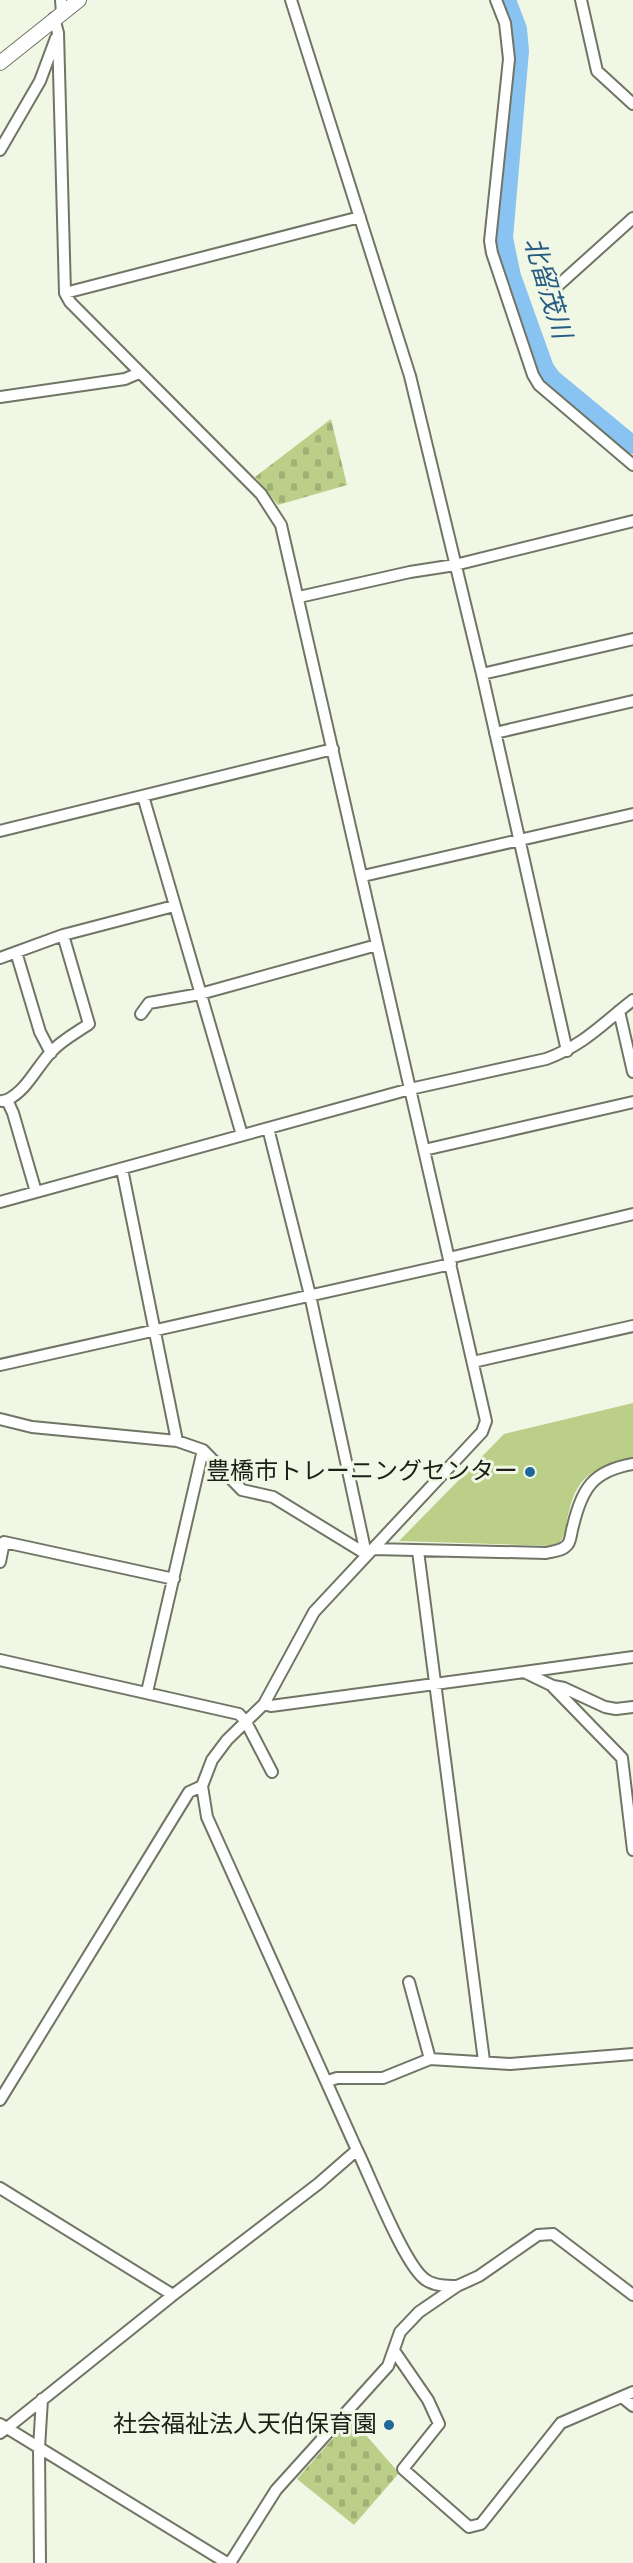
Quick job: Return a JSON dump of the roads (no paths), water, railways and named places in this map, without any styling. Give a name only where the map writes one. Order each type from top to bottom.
[{"type":"street","points":[[0,63],[59,10],[79,0]]},
{"type":"street","points":[[291,0],[410,376],[482,674],[567,1052]]},
{"type":"street","points":[[496,0],[505,23],[509,58],[490,241],[492,253],[533,375],[539,385],[633,465]]},
{"type":"street","points":[[581,0],[597,71],[633,104]]},
{"type":"street","points":[[59,10],[65,293],[69,302],[261,494],[273,509],[281,525],[486,1421],[482,1432],[314,1612],[264,1704],[227,1740],[212,1760],[202,1786],[207,1817],[404,2250],[416,2270],[426,2280],[442,2286],[457,2286]]},
{"type":"street","points":[[0,150],[40,81],[58,33]]},
{"type":"street","points":[[65,293],[360,217]]},
{"type":"street","points":[[553,290],[633,218]]},
{"type":"street","points":[[0,397],[124,379],[139,373]]},
{"type":"street","points":[[299,597],[410,572],[455,565],[633,521]]},
{"type":"street","points":[[482,674],[633,639]]},
{"type":"street","points":[[495,733],[633,701]]},
{"type":"street","points":[[0,831],[333,749]]},
{"type":"street","points":[[143,796],[242,1135]]},
{"type":"street","points":[[363,876],[633,814]]},
{"type":"street","points":[[0,958],[63,935],[174,906]]},
{"type":"street","points":[[36,1192],[13,1113],[3,1101],[18,1095],[65,1039],[89,1024],[63,935]]},
{"type":"street","points":[[141,1014],[149,1003],[200,994],[377,945]]},
{"type":"street","points":[[16,952],[40,1032],[51,1053]]},
{"type":"street","points":[[0,1202],[410,1089],[546,1059],[567,1052],[585,1041],[633,1000]]},
{"type":"street","points":[[619,1011],[633,1072]]},
{"type":"street","points":[[424,1150],[633,1102]]},
{"type":"street","points":[[268,1128],[310,1295],[369,1551]]},
{"type":"street","points":[[122,1169],[177,1441]]},
{"type":"street","points":[[0,1365],[310,1295],[633,1214]]},
{"type":"street","points":[[473,1362],[633,1326]]},
{"type":"street","points":[[0,1419],[32,1426],[177,1441],[202,1450],[242,1490],[273,1497],[369,1551],[546,1553],[560,1550],[569,1543],[580,1497],[595,1478],[615,1467],[633,1464]]},
{"type":"street","points":[[147,1692],[202,1450]]},
{"type":"street","points":[[0,1562],[4,1542],[174,1579]]},
{"type":"street","points":[[418,1551],[484,2061]]},
{"type":"street","points":[[264,1704],[271,1706],[633,1657]]},
{"type":"street","points":[[0,1660],[239,1714],[246,1722],[272,1772]]},
{"type":"street","points":[[524,1672],[605,1707],[616,1709],[633,1707]]},
{"type":"street","points":[[553,1686],[621,1758],[633,1850]]},
{"type":"street","points":[[0,2100],[189,1792],[202,1786]]},
{"type":"street","points":[[409,1982],[430,2060]]},
{"type":"street","points":[[328,2081],[337,2078],[383,2078],[430,2060],[510,2064],[633,2054]]},
{"type":"street","points":[[357,2150],[318,2184],[2,2428],[229,2563],[276,2490],[388,2366],[395,2352],[400,2332],[413,2319],[457,2286],[479,2276],[538,2235],[553,2234],[633,2295]]},
{"type":"street","points":[[0,2188],[173,2295]]},
{"type":"street","points":[[395,2352],[428,2400],[439,2424],[404,2469],[469,2527],[481,2524],[561,2423],[633,2392]]},
{"type":"street","points":[[622,2397],[633,2406]]},
{"type":"street","points":[[40,2563],[39,2448],[42,2399]]},
{"type":"waterway","name":"北留茂川","points":[[507,0],[518,29],[520,51],[504,238],[512,276],[545,368],[552,378],[633,445]]},
{"type":"place","name":"豊橋市トレーニングセンター","points":[[530,1472]]},
{"type":"place","name":"社会福祉法人天伯保育園","points":[[389,2425]]}]
